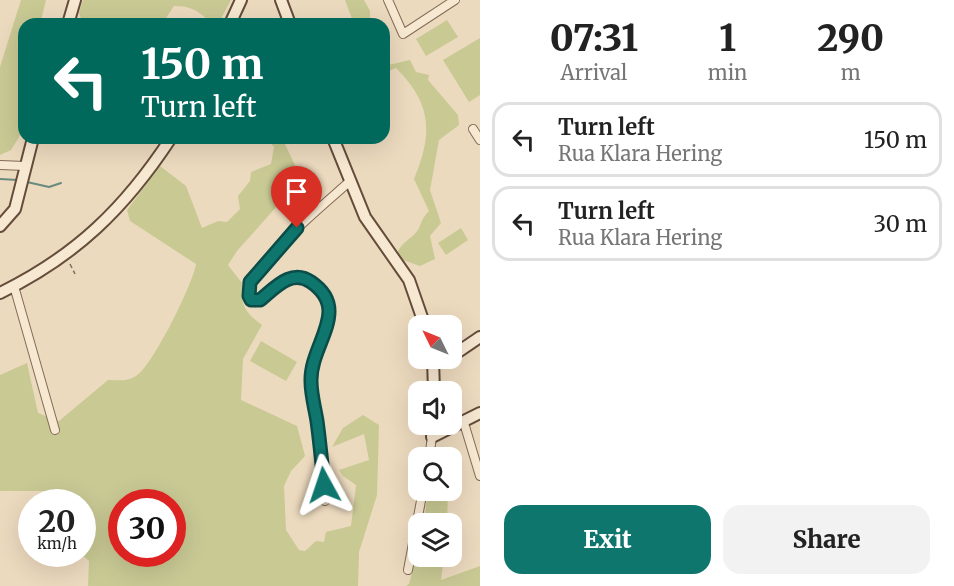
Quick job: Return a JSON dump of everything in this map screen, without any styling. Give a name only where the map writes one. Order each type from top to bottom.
[{"type":"street","points":[[70,18],[75,0]]},
{"type":"street","points":[[233,18],[241,0]]},
{"type":"street","points":[[281,0],[288,18]]},
{"type":"street","points":[[388,0],[403,34],[455,0]]},
{"type":"street","points":[[473,129],[480,140]]},
{"type":"street","points":[[0,226],[15,209],[31,144]]},
{"type":"street","points":[[0,293],[66,255],[119,207],[166,144]]},
{"type":"street","points":[[335,144],[365,217],[408,280],[421,315]]},
{"type":"street","points":[[0,165],[23,175]]},
{"type":"street","points":[[325,501],[322,453],[310,379],[329,317],[330,305],[322,289],[307,279],[286,279],[255,302],[249,296],[248,290],[250,282],[274,252],[350,182]]},
{"type":"street","points":[[14,286],[55,430]]},
{"type":"street","points":[[462,349],[480,337]]},
{"type":"street","points":[[431,447],[432,437],[480,413]]},
{"type":"street","points":[[464,423],[480,476]]},
{"type":"street","points":[[408,570],[421,501]]},
{"type":"path","points":[[66,255],[75,274]]},
{"type":"green space","points":[[21,0],[46,0],[42,18],[18,18],[18,139],[11,150],[0,155],[0,67]]},
{"type":"green space","points":[[83,0],[231,0],[221,18],[206,18],[188,7],[174,6],[166,18],[81,18],[79,13]]},
{"type":"green space","points":[[345,0],[364,0],[370,11],[370,18],[352,18]]},
{"type":"green space","points":[[447,20],[458,37],[426,56],[416,39]]},
{"type":"green space","points":[[480,38],[480,95],[469,102],[443,60]]},
{"type":"green space","points":[[410,60],[416,72],[429,75],[428,80],[458,115],[459,125],[439,140],[430,190],[441,223],[430,236],[435,259],[420,266],[400,259],[397,253],[417,231],[429,211],[414,179],[424,147],[426,120],[417,94],[396,68],[390,70],[390,65]]},
{"type":"green space","points":[[271,144],[285,144],[315,207],[299,220],[277,206],[237,251],[228,265],[242,283],[245,307],[251,316],[262,325],[243,359],[241,400],[297,426],[305,456],[291,471],[284,486],[286,530],[299,550],[305,551],[316,541],[324,542],[326,532],[351,526],[356,485],[343,476],[339,470],[369,460],[364,434],[332,447],[343,428],[363,415],[379,425],[377,495],[359,552],[358,586],[88,586],[89,567],[96,567],[96,489],[0,491],[0,375],[27,363],[38,413],[59,421],[108,380],[126,380],[136,376],[152,358],[171,324],[188,289],[196,264],[130,221],[127,210],[160,166],[186,186],[202,228],[218,221],[227,222],[240,209],[238,196],[250,181],[251,172],[271,164],[274,147]]},
{"type":"green space","points":[[461,228],[468,240],[446,255],[438,243]]},
{"type":"green space","points":[[261,341],[297,362],[286,381],[250,361]]},
{"type":"green space","points":[[427,501],[448,501],[447,513],[425,513]]},
{"type":"green space","points":[[480,566],[480,586],[406,586],[409,584],[414,567],[443,567],[441,580]]},
{"type":"waterway","points":[[0,179],[18,180]]},
{"type":"waterway","points":[[27,182],[49,187],[61,183]]},
{"type":"route","points":[[297,228],[250,282],[248,290],[251,300],[255,302],[286,279],[295,277],[307,279],[322,289],[330,305],[329,317],[312,366],[310,379],[322,453],[324,485]]}]
